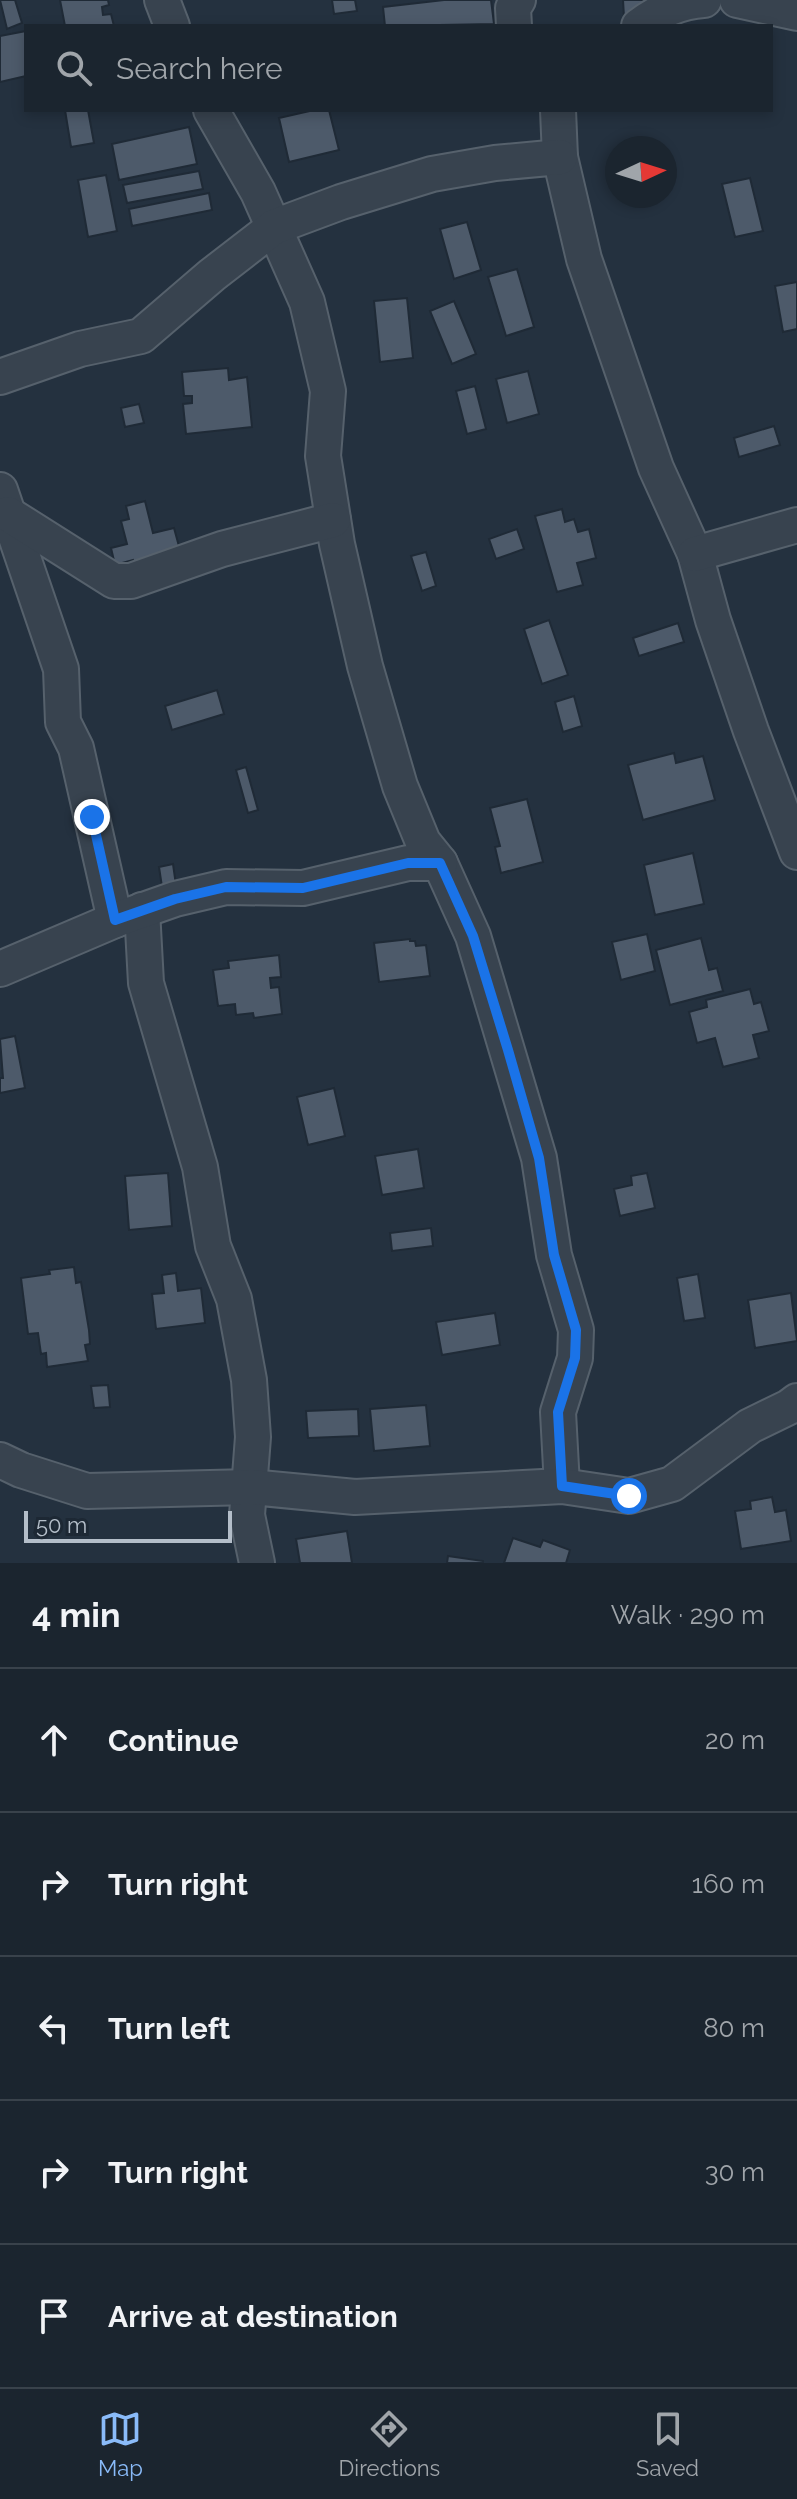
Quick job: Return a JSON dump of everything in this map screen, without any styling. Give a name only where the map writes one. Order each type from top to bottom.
[{"type":"street","points":[[162,0],[171,24]]},
{"type":"street","points":[[514,24],[513,8],[518,0]]},
{"type":"street","points":[[642,24],[652,16],[691,1],[704,0]]},
{"type":"street","points":[[737,0],[797,13]]},
{"type":"street","points":[[212,112],[258,192],[307,302],[328,391],[323,456],[333,520],[365,666],[400,786],[423,842],[440,863],[473,936],[539,1158],[554,1255],[576,1330],[575,1358],[558,1412],[562,1486]]},
{"type":"street","points":[[558,112],[560,157],[584,259],[656,468],[695,554],[713,620],[746,717],[797,852]]},
{"type":"street","points":[[0,377],[80,349],[141,336],[274,227],[432,174],[495,163],[560,157]]},
{"type":"street","points":[[4,502],[114,581],[131,581],[222,549],[333,520]]},
{"type":"street","points":[[4,502],[61,669],[63,722],[76,748],[128,915],[200,1167],[213,1246],[234,1299],[249,1380],[253,1437],[247,1515],[257,1563]]},
{"type":"street","points":[[695,554],[797,525]]},
{"type":"street","points":[[0,969],[128,915],[175,899],[226,887],[303,888],[408,863],[440,863]]},
{"type":"street","points":[[0,1460],[87,1491],[251,1487],[355,1497],[562,1486],[629,1496],[672,1484],[750,1426],[797,1401]]},
{"type":"building","points":[[0,0],[15,0],[22,23],[7,29]]},
{"type":"building","points":[[60,0],[108,0],[109,5],[102,7],[103,15],[111,14],[114,24],[65,24]]},
{"type":"building","points":[[332,0],[355,0],[357,11],[334,14]]},
{"type":"building","points":[[444,0],[491,0],[494,24],[385,24],[383,7]]},
{"type":"building","points":[[623,0],[668,0],[669,15],[624,17]]},
{"type":"building","points":[[24,31],[24,76],[0,82],[0,36]]},
{"type":"building","points":[[65,112],[88,112],[94,143],[71,147]]},
{"type":"building","points":[[305,112],[330,112],[339,150],[289,162],[279,118]]},
{"type":"building","points":[[189,127],[197,164],[119,180],[112,144]]},
{"type":"building","points":[[199,171],[203,189],[127,203],[123,185]]},
{"type":"building","points":[[106,175],[117,231],[88,237],[78,180]]},
{"type":"building","points":[[750,178],[763,231],[735,237],[722,184]]},
{"type":"building","points":[[209,193],[212,210],[132,226],[129,209]]},
{"type":"building","points":[[467,222],[481,270],[454,279],[440,229]]},
{"type":"building","points":[[517,269],[534,327],[506,336],[488,277]]},
{"type":"building","points":[[797,282],[797,329],[783,332],[775,286]]},
{"type":"building","points":[[407,298],[413,358],[380,362],[374,301]]},
{"type":"building","points":[[454,301],[476,354],[452,364],[430,311]]},
{"type":"building","points":[[228,368],[229,380],[247,377],[252,427],[186,434],[183,404],[192,403],[192,396],[184,396],[182,372]]},
{"type":"building","points":[[528,371],[539,414],[507,423],[496,379]]},
{"type":"building","points":[[475,386],[486,429],[467,434],[456,391]]},
{"type":"building","points":[[139,404],[144,423],[125,427],[121,408]]},
{"type":"building","points":[[774,426],[780,445],[739,457],[734,438]]},
{"type":"building","points":[[145,501],[153,533],[174,528],[180,550],[135,568],[133,560],[115,565],[111,548],[127,544],[121,521],[129,519],[126,506]]},
{"type":"building","points":[[562,509],[565,522],[574,519],[578,532],[589,529],[596,558],[577,563],[583,585],[557,592],[535,516]]},
{"type":"building","points":[[517,529],[524,549],[496,559],[489,539]]},
{"type":"building","points":[[426,552],[436,586],[422,591],[411,556]]},
{"type":"building","points":[[549,620],[568,675],[542,684],[524,629]]},
{"type":"building","points":[[678,623],[684,642],[639,656],[633,638]]},
{"type":"building","points":[[217,690],[224,714],[172,730],[165,706]]},
{"type":"building","points":[[574,696],[582,726],[563,732],[555,702]]},
{"type":"building","points":[[674,753],[676,763],[703,756],[715,800],[643,820],[628,765]]},
{"type":"building","points":[[246,767],[258,810],[248,813],[236,770]]},
{"type":"building","points":[[527,799],[543,862],[501,873],[495,847],[500,846],[490,808]]},
{"type":"building","points":[[693,853],[704,904],[655,915],[644,865]]},
{"type":"building","points":[[173,864],[176,885],[162,887],[159,867]]},
{"type":"building","points":[[647,934],[655,971],[621,980],[612,942]]},
{"type":"building","points":[[701,938],[709,970],[717,968],[723,991],[670,1005],[656,950]]},
{"type":"building","points":[[415,941],[416,946],[426,945],[430,976],[379,982],[374,943]]},
{"type":"building","points":[[279,955],[281,977],[270,978],[271,988],[279,987],[282,1014],[254,1018],[253,1013],[236,1015],[235,1004],[218,1006],[213,970],[229,968],[228,961]]},
{"type":"building","points":[[750,989],[754,1004],[761,1002],[769,1031],[753,1035],[759,1058],[723,1067],[715,1038],[697,1043],[689,1012],[707,1007],[706,1000]]},
{"type":"building","points":[[15,1036],[25,1088],[0,1093],[0,1078],[3,1078],[0,1039]]},
{"type":"building","points":[[334,1088],[345,1136],[308,1145],[297,1097]]},
{"type":"building","points":[[418,1149],[424,1188],[382,1195],[375,1156]]},
{"type":"building","points":[[168,1173],[172,1226],[129,1230],[125,1176]]},
{"type":"building","points":[[647,1173],[655,1208],[620,1216],[614,1189],[632,1185],[631,1176]]},
{"type":"building","points":[[431,1228],[433,1246],[392,1251],[390,1233]]},
{"type":"building","points":[[74,1267],[76,1283],[81,1282],[89,1330],[90,1344],[85,1345],[88,1361],[47,1367],[46,1353],[41,1354],[38,1333],[28,1334],[21,1278]]},
{"type":"building","points":[[176,1273],[178,1291],[201,1288],[205,1323],[156,1329],[152,1294],[164,1293],[162,1275]]},
{"type":"building","points":[[698,1274],[705,1318],[684,1321],[677,1278]]},
{"type":"building","points":[[791,1293],[797,1341],[755,1348],[748,1300]]},
{"type":"building","points":[[495,1313],[500,1345],[442,1355],[436,1322]]},
{"type":"building","points":[[108,1385],[110,1407],[94,1408],[91,1386]]},
{"type":"building","points":[[426,1405],[430,1446],[374,1451],[370,1409]]},
{"type":"building","points":[[358,1409],[359,1436],[308,1438],[306,1411]]},
{"type":"building","points":[[772,1497],[775,1512],[786,1510],[791,1541],[741,1549],[735,1511],[751,1509],[750,1501]]},
{"type":"building","points":[[347,1531],[352,1563],[300,1563],[296,1539]]},
{"type":"building","points":[[513,1538],[540,1547],[543,1540],[570,1550],[566,1563],[504,1563]]},
{"type":"building","points":[[448,1556],[483,1561],[483,1563],[447,1563]]},
{"type":"route","points":[[92,817],[115,920],[175,899],[226,887],[303,888],[408,863],[440,863],[473,936],[508,1050],[539,1158],[554,1255],[576,1330],[575,1358],[558,1412],[562,1486],[629,1496]]}]
